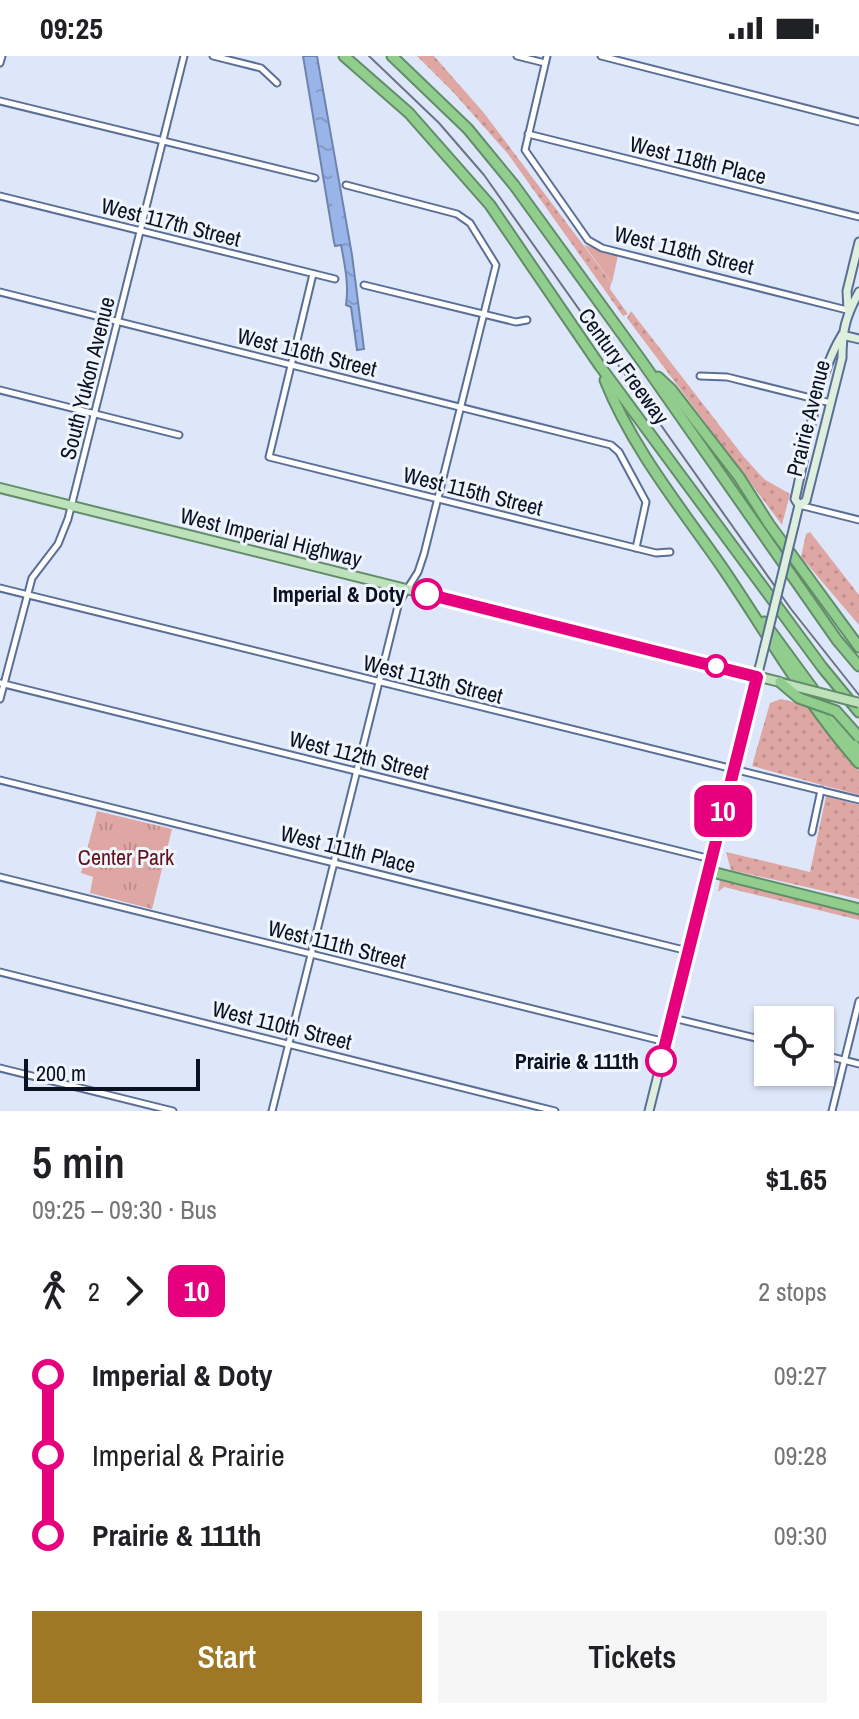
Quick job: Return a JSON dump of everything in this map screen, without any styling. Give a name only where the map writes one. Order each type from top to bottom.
[{"type":"highway","name":"Century Freeway","points":[[344,56],[409,113],[490,205],[600,366],[822,667],[859,712]]},
{"type":"highway","name":"Century Freeway","points":[[392,56],[468,129],[514,185],[837,640],[859,666]]},
{"type":"highway","points":[[641,360],[671,389],[739,477],[769,524],[859,647]]},
{"type":"highway","points":[[600,366],[609,390],[640,447],[814,707],[859,763]]},
{"type":"highway","points":[[723,569],[793,659],[859,752]]},
{"type":"highway","points":[[818,591],[859,636]]},
{"type":"highway","points":[[780,682],[799,698],[836,711],[859,737]]},
{"type":"highway","points":[[708,871],[859,909]]},
{"type":"main road","name":"Prairie Avenue","points":[[649,1111],[799,505],[806,501],[842,358],[842,335],[848,310],[847,291],[859,242]]},
{"type":"main road","name":"Prairie Avenue","points":[[848,310],[859,292]]},
{"type":"main road","name":"Prairie Avenue","points":[[799,505],[795,499],[819,400],[831,354],[842,335]]},
{"type":"main road","points":[[842,335],[859,339]]},
{"type":"main road","name":"West Imperial Highway","points":[[0,488],[859,703]]},
{"type":"street","points":[[0,63],[2,56]]},
{"type":"street","name":"South Yukon Avenue","points":[[0,699],[26,594],[32,578],[58,544],[72,506],[184,56]]},
{"type":"street","points":[[213,56],[261,68],[277,83]]},
{"type":"street","points":[[517,56],[546,59],[528,134]]},
{"type":"street","points":[[601,56],[859,122]]},
{"type":"street","points":[[0,101],[315,178]]},
{"type":"street","name":"West 118th Place","points":[[528,134],[859,217]]},
{"type":"street","name":"West 118th Street","points":[[528,134],[525,150],[532,163],[588,240],[595,245],[848,310]]},
{"type":"street","points":[[272,1111],[399,602],[408,590],[424,554],[496,265],[464,217],[346,185]]},
{"type":"street","name":"West 117th Street","points":[[0,196],[335,279]]},
{"type":"street","points":[[291,365],[313,274]]},
{"type":"street","points":[[364,285],[483,316],[516,322],[527,320]]},
{"type":"street","name":"West 116th Street","points":[[0,292],[606,443],[619,452],[646,502],[636,548]]},
{"type":"street","name":"West 115th Street","points":[[291,365],[269,457],[656,553],[670,552]]},
{"type":"street","points":[[700,376],[727,377],[831,403]]},
{"type":"street","points":[[0,390],[179,435]]},
{"type":"street","points":[[799,505],[859,520]]},
{"type":"street","name":"West 113th Street","points":[[0,588],[859,800]]},
{"type":"street","name":"West 112th Street","points":[[2,683],[711,859]]},
{"type":"street","name":"West 111th Place","points":[[0,780],[688,951]]},
{"type":"street","points":[[812,832],[821,790]]},
{"type":"street","name":"West 111th Street","points":[[0,877],[666,1042]]},
{"type":"street","name":"West 110th Street","points":[[0,972],[555,1111]]},
{"type":"street","points":[[832,1111],[859,1001]]},
{"type":"street","points":[[672,1017],[754,1038]]},
{"type":"street","points":[[834,1058],[859,1064]]},
{"type":"street","points":[[0,1068],[173,1111]]},
{"type":"green space","points":[[417,56],[434,56],[484,113],[611,282],[610,289],[628,314],[623,316],[508,154]]},
{"type":"green space","points":[[584,245],[618,255],[612,283]]},
{"type":"green space","points":[[631,311],[744,457],[764,479],[790,494],[782,525],[627,318]]},
{"type":"green space","points":[[810,532],[859,595],[859,625],[801,557],[806,534]]},
{"type":"green space","points":[[781,699],[810,706],[859,771],[859,795],[752,766],[770,703]]},
{"type":"green space","points":[[826,796],[859,805],[859,899],[731,870],[726,852],[810,872]]},
{"type":"green space","name":"Center Park","points":[[97,811],[172,829],[152,909],[90,893],[93,877],[81,873]]},
{"type":"green space","points":[[720,880],[859,915],[859,920],[724,887],[718,892]]},
{"type":"water","points":[[303,56],[317,56],[352,255],[364,349],[357,350],[351,307],[346,305],[344,260],[341,245],[335,246],[334,242]]},
{"type":"tram line","points":[[369,56],[439,123],[484,175],[791,609],[859,695]]},
{"type":"bus line","name":"10","points":[[427,594],[757,677],[661,1061]]},
{"type":"place","name":"Imperial & Doty","points":[[427,594]]},
{"type":"place","name":"Prairie & 111th","points":[[661,1061]]}]
